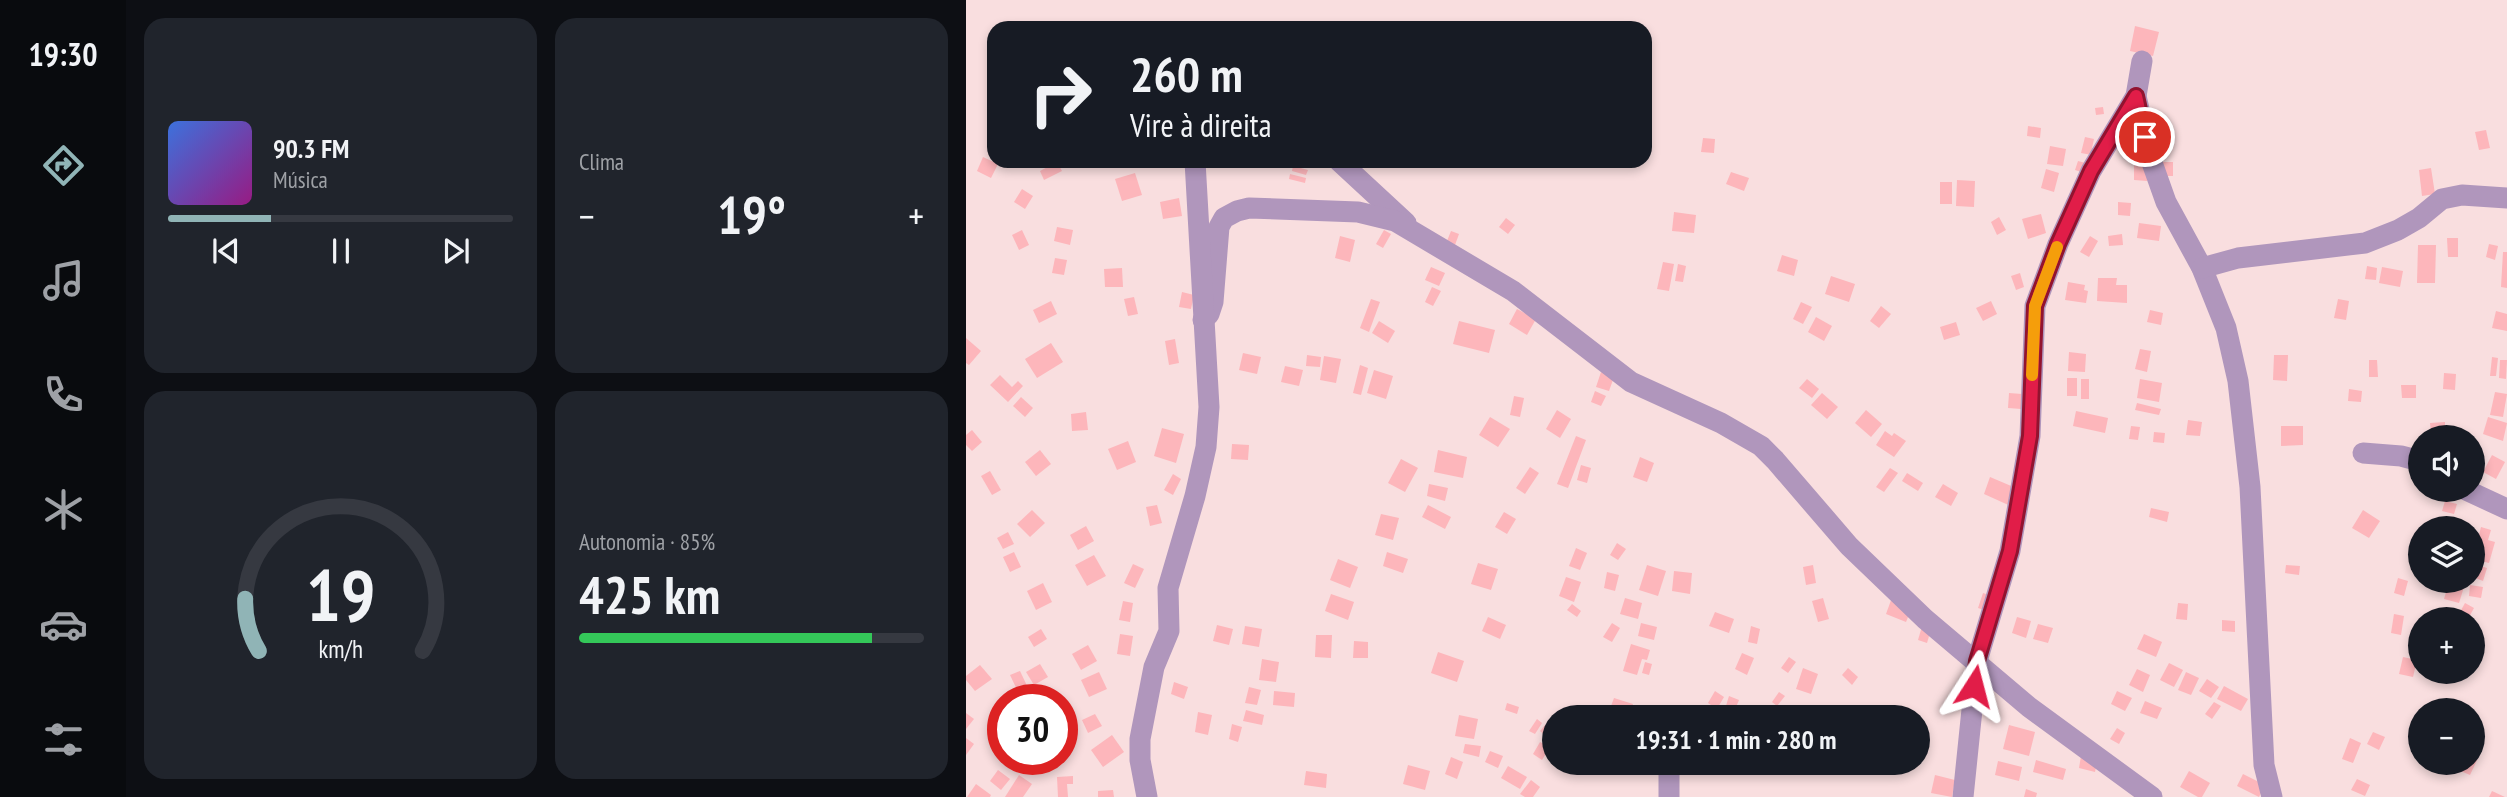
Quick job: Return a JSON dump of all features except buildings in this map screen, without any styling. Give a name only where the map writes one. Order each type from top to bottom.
[{"type":"street","points":[[1963,797],[1977,661],[2010,551],[2030,436],[2035,306],[2058,244],[2091,171],[2136,96],[2143,61]]},
{"type":"street","points":[[2136,96],[2150,157],[2166,202],[2202,268],[2226,328],[2238,381],[2251,500],[2264,765],[2272,797]]},
{"type":"street","points":[[1147,797],[1140,760],[1140,739],[1154,667],[1169,631],[1168,588],[1195,496],[1206,447],[1209,407],[1195,168]]},
{"type":"street","points":[[1346,168],[1415,232]]},
{"type":"street","points":[[2202,268],[2238,258],[2365,243],[2398,230],[2442,200],[2452,197],[2462,195],[2507,198]]},
{"type":"street","points":[[1203,320],[1209,314],[1213,302],[1219,228],[1224,218],[1237,211],[1249,208],[1359,212],[1395,221],[1513,291],[1631,382],[1721,423],[1761,446],[1849,546],[1925,619],[2029,707],[2152,797]]},
{"type":"street","points":[[2363,453],[2408,458]]},
{"type":"street","points":[[2485,499],[2507,509]]},
{"type":"street","points":[[1669,797],[1670,775]]},
{"type":"slow traffic","points":[[2032,375],[2035,306],[2057,247]]},
{"type":"route","points":[[1974,686],[1977,661],[2010,551],[2030,436],[2035,306],[2058,244],[2091,171],[2136,96],[2145,137]]}]
